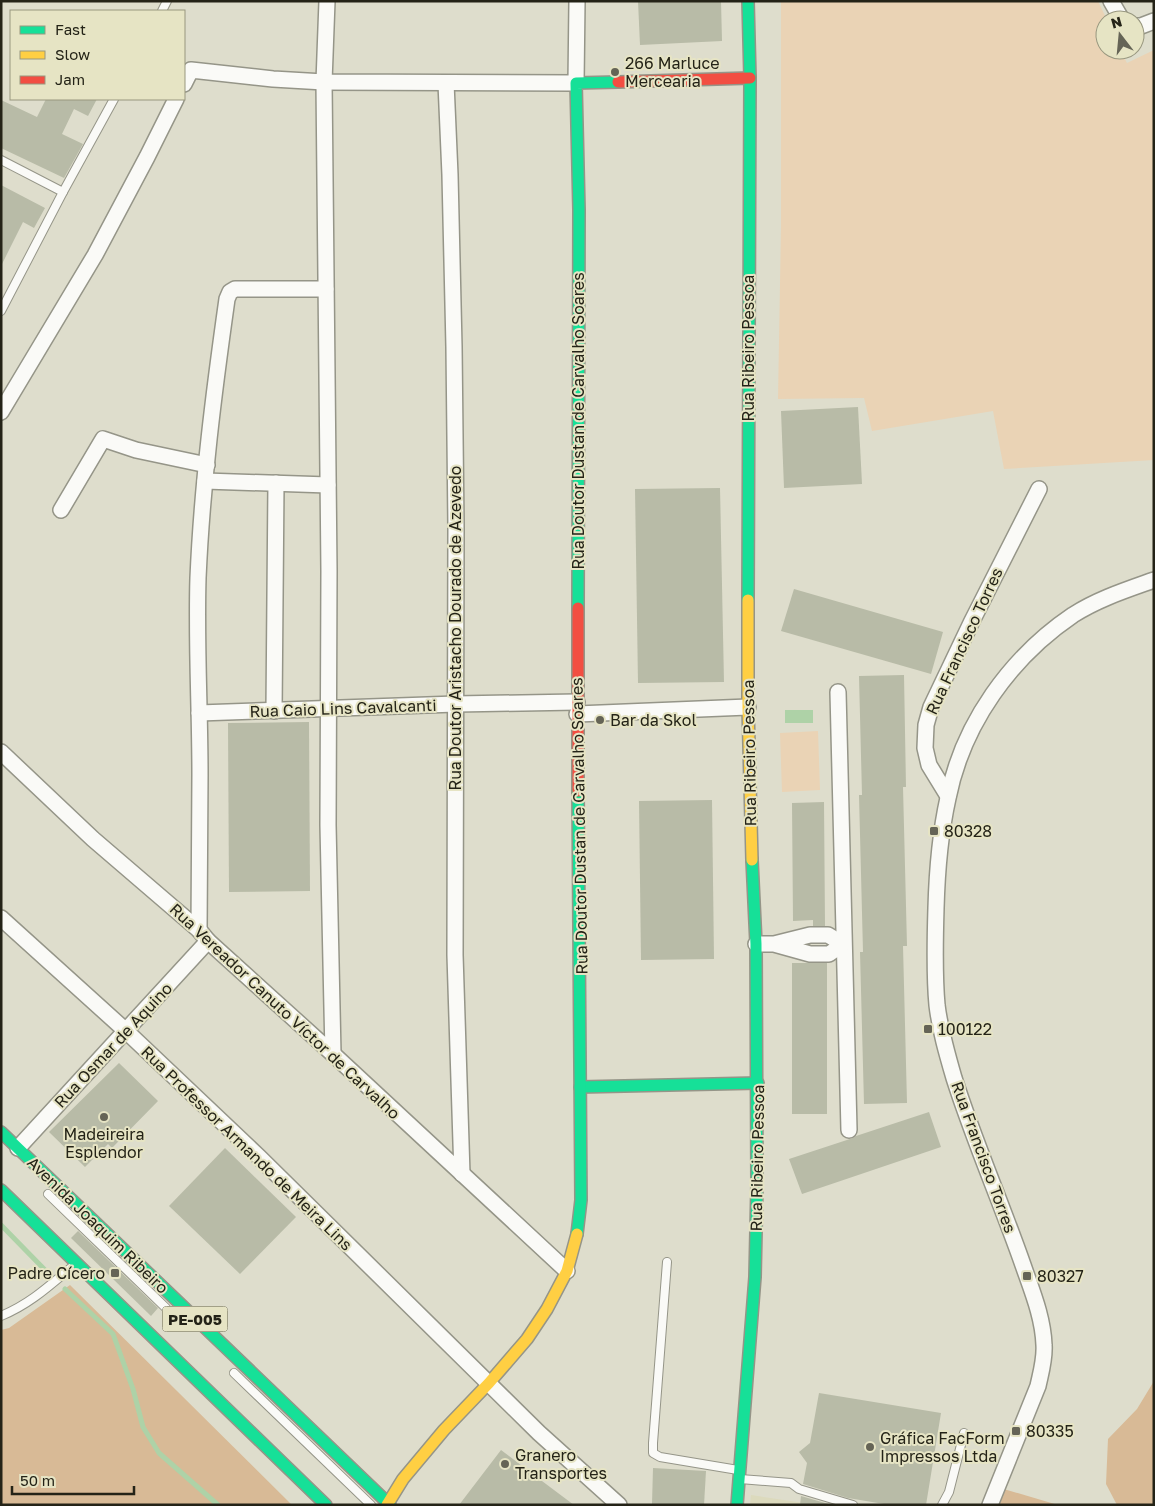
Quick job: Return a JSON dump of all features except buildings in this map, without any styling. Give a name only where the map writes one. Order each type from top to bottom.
[{"type":"main road","name":"Rua Ribeiro Pessoa","points":[[737,1505],[755,1277],[758,1083],[756,944],[750,841],[748,707],[750,78],[748,1]]},
{"type":"main road","points":[[576,84],[750,78]]},
{"type":"main road","name":"Rua Doutor Dustan de Carvalho Soares","points":[[388,1504],[403,1478],[526,1339],[547,1309],[567,1271],[576,1240],[581,1200],[577,708],[579,210],[576,84]]},
{"type":"main road","points":[[580,1087],[758,1083]]},
{"type":"main road","name":"Avenida Joaquim Ribeiro","points":[[1,1132],[388,1504]]},
{"type":"main road","name":"PE-005","points":[[5,1188],[326,1505]]},
{"type":"street","points":[[327,1],[324,82],[329,571],[327,709],[333,1054]]},
{"type":"street","points":[[185,82],[191,70],[273,79],[324,82],[576,84],[578,1]]},
{"type":"street","name":"Rua Doutor Aristacho Dourado de Azevedo","points":[[446,83],[454,347],[455,955],[462,1174]]},
{"type":"street","points":[[1,412],[95,255],[176,100]]},
{"type":"street","points":[[204,936],[197,670],[198,578],[205,480],[227,299],[230,292],[235,288],[326,289]]},
{"type":"street","points":[[61,510],[102,439],[136,450],[207,465]]},
{"type":"street","points":[[205,480],[328,485]]},
{"type":"street","points":[[274,711],[276,483]]},
{"type":"street","name":"Rua Francisco Torres","points":[[948,796],[929,765],[925,748],[926,725],[931,707],[1039,489]]},
{"type":"street","name":"Rua Francisco Torres","points":[[990,1505],[1038,1386],[1043,1368],[1045,1347],[1037,1305],[955,1079],[944,1044],[937,1006],[935,953],[937,896],[940,849],[948,796],[962,751],[986,704],[1014,666],[1045,636],[1075,614],[1116,593],[1154,580]]},
{"type":"street","points":[[838,692],[849,1130]]},
{"type":"street","name":"Rua Caio Lins Cavalcanti","points":[[199,714],[456,704],[577,708],[748,707]]},
{"type":"street","name":"Rua Vereador Canuto Víctor de Carvalho","points":[[1,752],[93,839],[204,936],[567,1271]]},
{"type":"street","name":"Rua Professor Armando de Meira Lins","points":[[1,918],[126,1031],[259,1157],[539,1433],[619,1505]]},
{"type":"street","points":[[756,944],[774,944],[810,936],[828,935],[843,944]]},
{"type":"street","name":"Rua Osmar de Aquino","points":[[18,1148],[126,1031],[204,936]]},
{"type":"lane","points":[[1,311],[113,100]]},
{"type":"lane","points":[[1,160],[63,192]]},
{"type":"lane","points":[[42,1188],[175,1316]]},
{"type":"lane","points":[[1,1316],[18,1309],[80,1260]]},
{"type":"lane","points":[[667,1262],[653,1443],[654,1453],[660,1457],[739,1475],[791,1484],[799,1490],[853,1505]]},
{"type":"lane","points":[[152,1325],[194,1365]]},
{"type":"lane","points":[[225,1364],[371,1505]]},
{"type":"lane","points":[[942,1505],[950,1492],[964,1432]]},
{"type":"shaded area","points":[[781,1],[1098,1],[1102,10],[1095,10],[1095,60],[1125,60],[1127,63],[1133,60],[1145,60],[1145,54],[1154,50],[1154,460],[1004,469],[993,411],[872,431],[864,398],[778,399],[781,227]]},
{"type":"shaded area","points":[[785,710],[813,710],[813,723],[785,723]]},
{"type":"shaded area","points":[[818,731],[820,790],[782,792],[780,733]]},
{"type":"shaded area","points":[[70,1285],[292,1505],[1,1505],[1,1330],[9,1328]]},
{"type":"shaded area","points":[[1154,1381],[1154,1505],[1117,1505],[1106,1484],[1108,1439],[1137,1409]]},
{"type":"shaded area","points":[[997,1487],[1058,1505],[991,1505]]},
{"type":"shaded area","points":[[751,1495],[817,1505],[750,1505]]},
{"type":"waterway","points":[[1,1225],[46,1271]]},
{"type":"waterway","points":[[65,1289],[113,1334],[133,1389],[143,1427],[159,1453],[218,1505]]},
{"type":"traffic: fast","points":[[748,1],[750,78],[748,600]]},
{"type":"traffic: fast","points":[[578,608],[579,210],[576,83],[618,82]]},
{"type":"traffic: fast","points":[[577,1234],[581,1200],[578,791]]},
{"type":"traffic: fast","points":[[737,1505],[755,1277],[757,1185],[756,944],[752,860]]},
{"type":"traffic: fast","points":[[580,1087],[758,1083]]},
{"type":"traffic: fast","points":[[1,1132],[390,1505]]},
{"type":"traffic: fast","points":[[1,1190],[326,1505]]},
{"type":"traffic: slow","points":[[748,600],[748,707],[752,860]]},
{"type":"traffic: slow","points":[[387,1505],[403,1479],[444,1430],[489,1383],[527,1339],[547,1309],[567,1271],[577,1234]]},
{"type":"traffic: jam","points":[[618,82],[750,78]]},
{"type":"traffic: jam","points":[[578,608],[578,791]]},
{"type":"place","name":"266 Marluce Mercearia","points":[[615,72]]},
{"type":"place","name":"Bar da Skol","points":[[600,720]]},
{"type":"place","name":"80328","points":[[934,831]]},
{"type":"place","name":"100122","points":[[928,1029]]},
{"type":"place","name":"Madeireira Esplendor","points":[[104,1117]]},
{"type":"place","name":"Padre Cícero","points":[[115,1273]]},
{"type":"place","name":"80327","points":[[1027,1276]]},
{"type":"place","name":"80335","points":[[1016,1431]]},
{"type":"place","name":"Gráfica FacForm Impressos Ltda","points":[[870,1447]]},
{"type":"place","name":"Granero Transportes","points":[[505,1464]]}]
